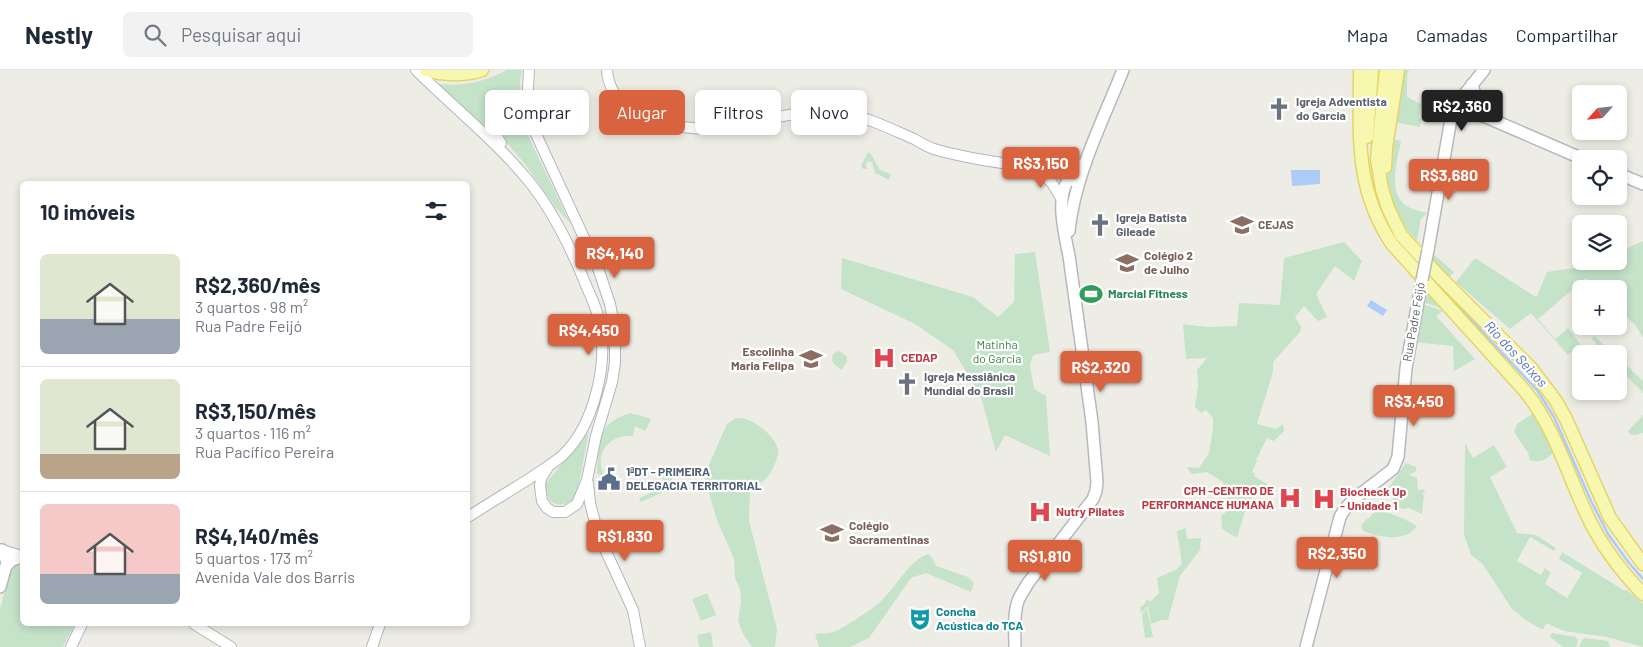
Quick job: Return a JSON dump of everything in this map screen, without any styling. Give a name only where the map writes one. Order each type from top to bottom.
[{"type":"main road","points":[[426,70],[463,74],[482,70]]},
{"type":"main road","points":[[1069,256],[1075,180],[1086,162],[1123,70]]},
{"type":"main road","points":[[1360,70],[1360,145],[1363,173],[1369,200],[1383,230],[1392,244],[1537,406],[1555,438],[1596,534],[1618,566],[1643,594]]},
{"type":"main road","points":[[1369,200],[1366,148],[1372,70]]},
{"type":"main road","points":[[1386,70],[1377,159],[1378,174],[1387,205],[1401,234],[1531,368],[1556,401],[1576,439],[1602,501],[1621,535],[1643,564]]},
{"type":"main road","points":[[1387,205],[1385,182],[1386,147],[1398,70]]},
{"type":"main road","name":"Rua Padre Feijó","points":[[1306,647],[1340,517],[1349,504],[1393,469],[1396,464],[1406,368],[1449,128],[1455,108],[1484,70]]},
{"type":"main road","points":[[1472,84],[1476,103],[1486,117]]},
{"type":"main road","points":[[1455,108],[1486,117],[1572,154]]},
{"type":"main road","points":[[1627,177],[1643,184]]},
{"type":"main road","points":[[1015,647],[1016,616],[1018,602],[1022,594],[1028,583],[1087,507],[1096,491],[1097,482],[1092,422],[1069,256],[1064,233],[1062,200],[1066,183],[1075,180]]},
{"type":"main road","points":[[1621,535],[1643,548]]},
{"type":"main road","points":[[0,587],[6,566],[6,556],[1,550]]},
{"type":"main road","points":[[6,566],[12,560],[20,558]]},
{"type":"street","points":[[416,70],[500,148],[529,180]]},
{"type":"street","points":[[528,90],[529,70]]},
{"type":"street","points":[[607,70],[610,86],[622,103],[634,112],[663,124],[687,128],[722,128],[809,112],[842,112],[859,116],[933,148],[1063,173],[1075,180]]},
{"type":"street","points":[[470,516],[564,454],[590,412],[600,378],[602,359],[599,317],[567,242],[516,160],[495,135]]},
{"type":"street","points":[[536,135],[598,268],[610,304],[615,330],[615,363],[612,382],[596,436],[587,480],[577,504],[565,512],[553,512],[542,501],[541,478],[548,466]]},
{"type":"street","points":[[1033,167],[1052,183],[1062,200]]},
{"type":"street","points":[[587,480],[590,503],[598,534],[633,610],[640,647]]},
{"type":"street","points":[[1,550],[20,556]]},
{"type":"street","points":[[71,647],[81,626]]},
{"type":"street","points":[[197,626],[231,647]]},
{"type":"street","points":[[372,647],[379,626]]},
{"type":"green space","points":[[507,70],[522,70],[521,90],[485,90],[485,129],[439,86],[439,84],[457,85],[491,77]]},
{"type":"green space","points":[[1401,70],[1409,70],[1407,75],[1407,97],[1421,104],[1419,118],[1422,119],[1420,127],[1394,122]]},
{"type":"green space","points":[[500,135],[528,135],[570,223],[556,208],[525,164]]},
{"type":"green space","points":[[1392,139],[1401,141],[1395,174],[1396,192],[1405,205],[1427,213],[1421,219],[1417,240],[1404,225],[1391,199],[1387,166]]},
{"type":"green space","points":[[868,152],[880,170],[891,174],[889,180],[875,173],[872,162],[868,161],[866,164],[867,169],[863,169],[861,166]]},
{"type":"green space","points":[[1643,241],[1643,338],[1636,326],[1627,317],[1627,280],[1588,280],[1586,278],[1584,280],[1572,280],[1572,290],[1538,319],[1555,339],[1568,328],[1581,345],[1572,345],[1572,352],[1568,355],[1531,313],[1510,329],[1456,282],[1475,258],[1534,296],[1537,296],[1547,272],[1572,268],[1572,270],[1627,270],[1627,248]]},
{"type":"green space","points":[[1344,242],[1362,261],[1354,281],[1335,266],[1316,294],[1327,317],[1318,321],[1304,306],[1295,317],[1301,327],[1300,332],[1273,362],[1273,372],[1257,424],[1276,429],[1283,424],[1284,431],[1274,441],[1267,438],[1256,460],[1252,472],[1255,473],[1254,476],[1270,486],[1248,501],[1237,538],[1222,529],[1221,516],[1226,512],[1228,501],[1223,482],[1207,472],[1191,474],[1187,467],[1199,468],[1209,453],[1213,418],[1206,410],[1201,413],[1195,407],[1198,385],[1197,370],[1207,358],[1186,359],[1183,324],[1206,327],[1237,326],[1239,303],[1280,305],[1284,258]]},
{"type":"green space","name":"Matinha do Garcia","points":[[1035,252],[1050,352],[1033,355],[1030,365],[1034,389],[1046,396],[1050,456],[1005,435],[996,452],[981,397],[953,350],[915,324],[841,289],[842,258],[973,297],[998,317],[1014,302],[1015,254]]},
{"type":"green space","points":[[1432,253],[1454,272],[1449,278],[1428,261]]},
{"type":"green space","points":[[1423,281],[1444,309],[1420,301]]},
{"type":"green space","points":[[1420,303],[1443,311],[1436,316],[1475,359],[1454,371],[1453,346],[1414,342]]},
{"type":"green space","points":[[1594,336],[1604,345],[1598,345],[1592,339]]},
{"type":"green space","points":[[838,351],[847,357],[842,370],[832,360],[833,354]]},
{"type":"green space","points":[[1627,366],[1643,381],[1643,393],[1627,376]]},
{"type":"green space","points":[[630,413],[651,420],[645,431],[635,426],[633,436],[620,437],[605,447],[602,453],[601,466],[605,481],[597,473],[599,443],[605,429],[611,423],[619,417]]},
{"type":"green space","points":[[1534,414],[1549,438],[1553,453],[1539,461],[1530,460],[1528,453],[1514,432],[1517,424]]},
{"type":"green space","points":[[1643,415],[1643,433],[1629,434],[1628,431]]},
{"type":"green space","points":[[736,418],[746,419],[763,429],[776,443],[778,449],[777,459],[770,474],[750,490],[749,521],[777,629],[775,647],[752,647],[743,634],[738,621],[741,602],[740,589],[735,578],[734,559],[717,520],[704,476],[727,424]]},
{"type":"green space","points":[[589,431],[578,489],[573,500],[562,505],[553,503],[547,495],[546,483]]},
{"type":"green space","points":[[1465,443],[1473,458],[1494,445],[1507,467],[1490,477],[1517,533],[1536,535],[1556,548],[1554,551],[1530,537],[1517,561],[1541,575],[1545,568],[1551,572],[1545,584],[1567,598],[1582,573],[1559,559],[1562,552],[1625,591],[1627,590],[1643,604],[1643,647],[1607,637],[1564,631],[1546,623],[1543,630],[1527,621],[1512,609],[1482,563],[1471,555],[1464,535]]},
{"type":"green space","points":[[1406,463],[1416,467],[1416,471],[1409,475],[1417,478],[1418,490],[1424,489],[1425,492],[1422,494],[1424,495],[1422,514],[1409,508],[1403,509],[1392,504],[1394,499],[1387,490]]},
{"type":"green space","points":[[664,476],[672,478],[670,487],[666,491],[641,502],[639,498],[654,490]]},
{"type":"green space","points":[[1375,511],[1397,516],[1417,526],[1406,535],[1399,537],[1384,537],[1363,531],[1361,526]]},
{"type":"green space","points":[[1186,528],[1187,539],[1201,538],[1200,550],[1180,576],[1168,620],[1151,624],[1148,606],[1141,613],[1140,607],[1144,605],[1146,600],[1151,601],[1159,593],[1157,578],[1177,569],[1182,564],[1177,531]]},
{"type":"green space","points":[[928,554],[936,566],[968,577],[974,583],[971,592],[926,573],[911,578],[869,638],[850,647],[819,647],[815,634],[834,632],[870,610],[885,597],[915,562]]},
{"type":"green space","points":[[12,562],[20,566],[20,626],[74,626],[63,647],[0,647],[0,609]]},
{"type":"green space","points":[[707,593],[716,615],[701,621],[692,599]]},
{"type":"green space","points":[[1147,608],[1153,637],[1145,638],[1142,614]]},
{"type":"green space","points":[[711,632],[713,647],[699,647],[697,635]]},
{"type":"green space","points":[[1552,633],[1576,637],[1578,641],[1576,647],[1563,647],[1550,637]]},
{"type":"green space","points":[[1585,638],[1608,641],[1610,647],[1579,647]]},
{"type":"water","points":[[1291,170],[1320,170],[1320,184],[1292,186]]},
{"type":"water","points":[[1371,300],[1387,310],[1383,316],[1367,306]]},
{"type":"waterway","name":"Rio dos Seixos","points":[[1383,211],[1390,229]]},
{"type":"waterway","name":"Rio dos Seixos","points":[[1427,273],[1537,390],[1554,417],[1591,501],[1608,534],[1643,579]]},
{"type":"place","name":"Igreja Adventista do Garcia","points":[[1279,109]]},
{"type":"place","name":"Igreja Batista Gileade","points":[[1100,225]]},
{"type":"place","name":"CEJAS","points":[[1242,225]]},
{"type":"place","name":"Colégio 2 de Julho","points":[[1127,263]]},
{"type":"place","name":"Marcial Fitness","points":[[1091,294]]},
{"type":"place","name":"CEDAP","points":[[884,358]]},
{"type":"place","name":"Escolinha Maria Felipa","points":[[811,359]]},
{"type":"place","name":"Igreja Messiânica Mundial do Brasil","points":[[907,384]]},
{"type":"place","name":"1ªDT - PRIMEIRA DELEGACIA TERRITORIAL","points":[[609,479]]},
{"type":"place","name":"CPH -CENTRO DE PERFORMANCE HUMANA","points":[[1290,498]]},
{"type":"place","name":"Biocheck Up - Unidade 1","points":[[1324,499]]},
{"type":"place","name":"Nutry Pilates","points":[[1040,512]]},
{"type":"place","name":"Colégio Sacramentinas","points":[[832,533]]},
{"type":"place","name":"Concha Acústica do TCA","points":[[920,619]]}]
